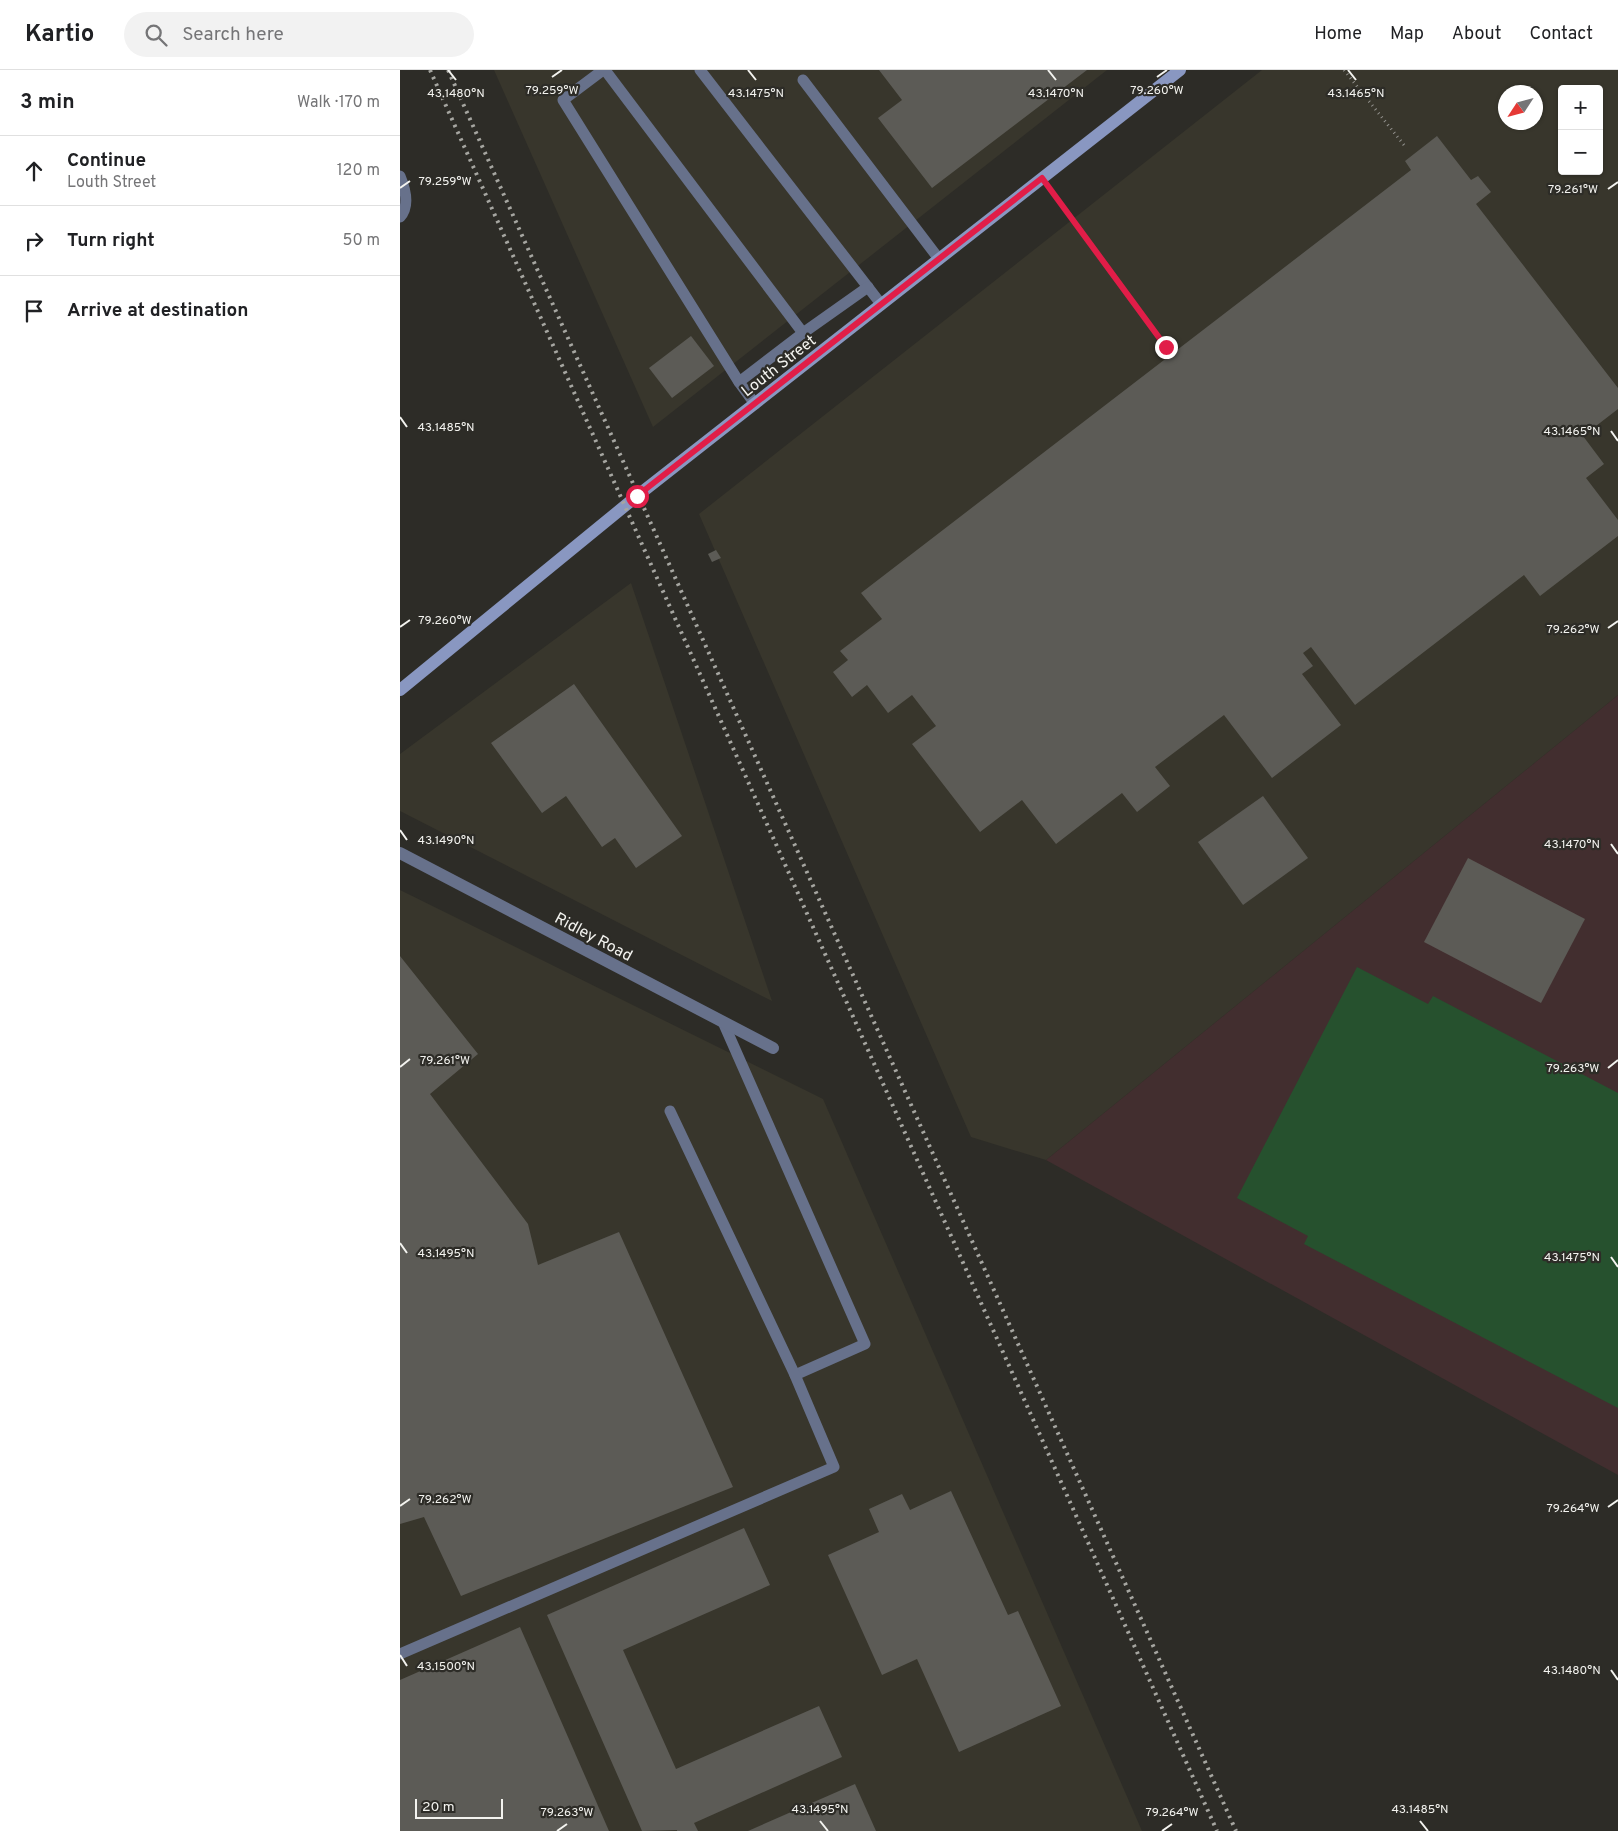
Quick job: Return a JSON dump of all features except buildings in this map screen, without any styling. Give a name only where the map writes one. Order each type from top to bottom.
[{"type":"main road","name":"Louth Street","points":[[400,690],[619,511],[1180,70]]},
{"type":"street","name":"Ridley Road","points":[[400,853],[773,1048]]},
{"type":"lane","points":[[755,404],[739,382],[563,100],[604,70],[803,333]]},
{"type":"lane","points":[[700,70],[881,304]]},
{"type":"lane","points":[[803,80],[939,259]]},
{"type":"lane","points":[[400,176],[406,190],[403,213],[400,217]]},
{"type":"lane","points":[[739,382],[803,333],[868,287]]},
{"type":"lane","points":[[723,1022],[865,1344],[795,1375]]},
{"type":"lane","points":[[400,1654],[834,1467],[795,1375],[670,1112]]},
{"type":"path","points":[[1344,70],[1404,145]]},
{"type":"path","points":[[1042,178],[1166,347]]},
{"type":"shaded area","points":[[494,70],[1107,70],[653,427]]},
{"type":"shaded area","points":[[1262,70],[1618,70],[1618,695],[1046,1160],[971,1137],[699,514]]},
{"type":"shaded area","points":[[631,583],[772,1001],[400,811],[400,754]]},
{"type":"shaded area","points":[[1618,695],[1618,1475],[1046,1160]]},
{"type":"shaded area","points":[[400,890],[823,1099],[1142,1831],[400,1831]]},
{"type":"green space","points":[[1357,967],[1428,1004],[1433,996],[1618,1093],[1618,1408],[1304,1244],[1308,1236],[1237,1198]]},
{"type":"railway","points":[[430,70],[1217,1831]]},
{"type":"railway","points":[[448,70],[1236,1831]]},
{"type":"route","points":[[637,496],[1042,178],[1166,347]]}]
